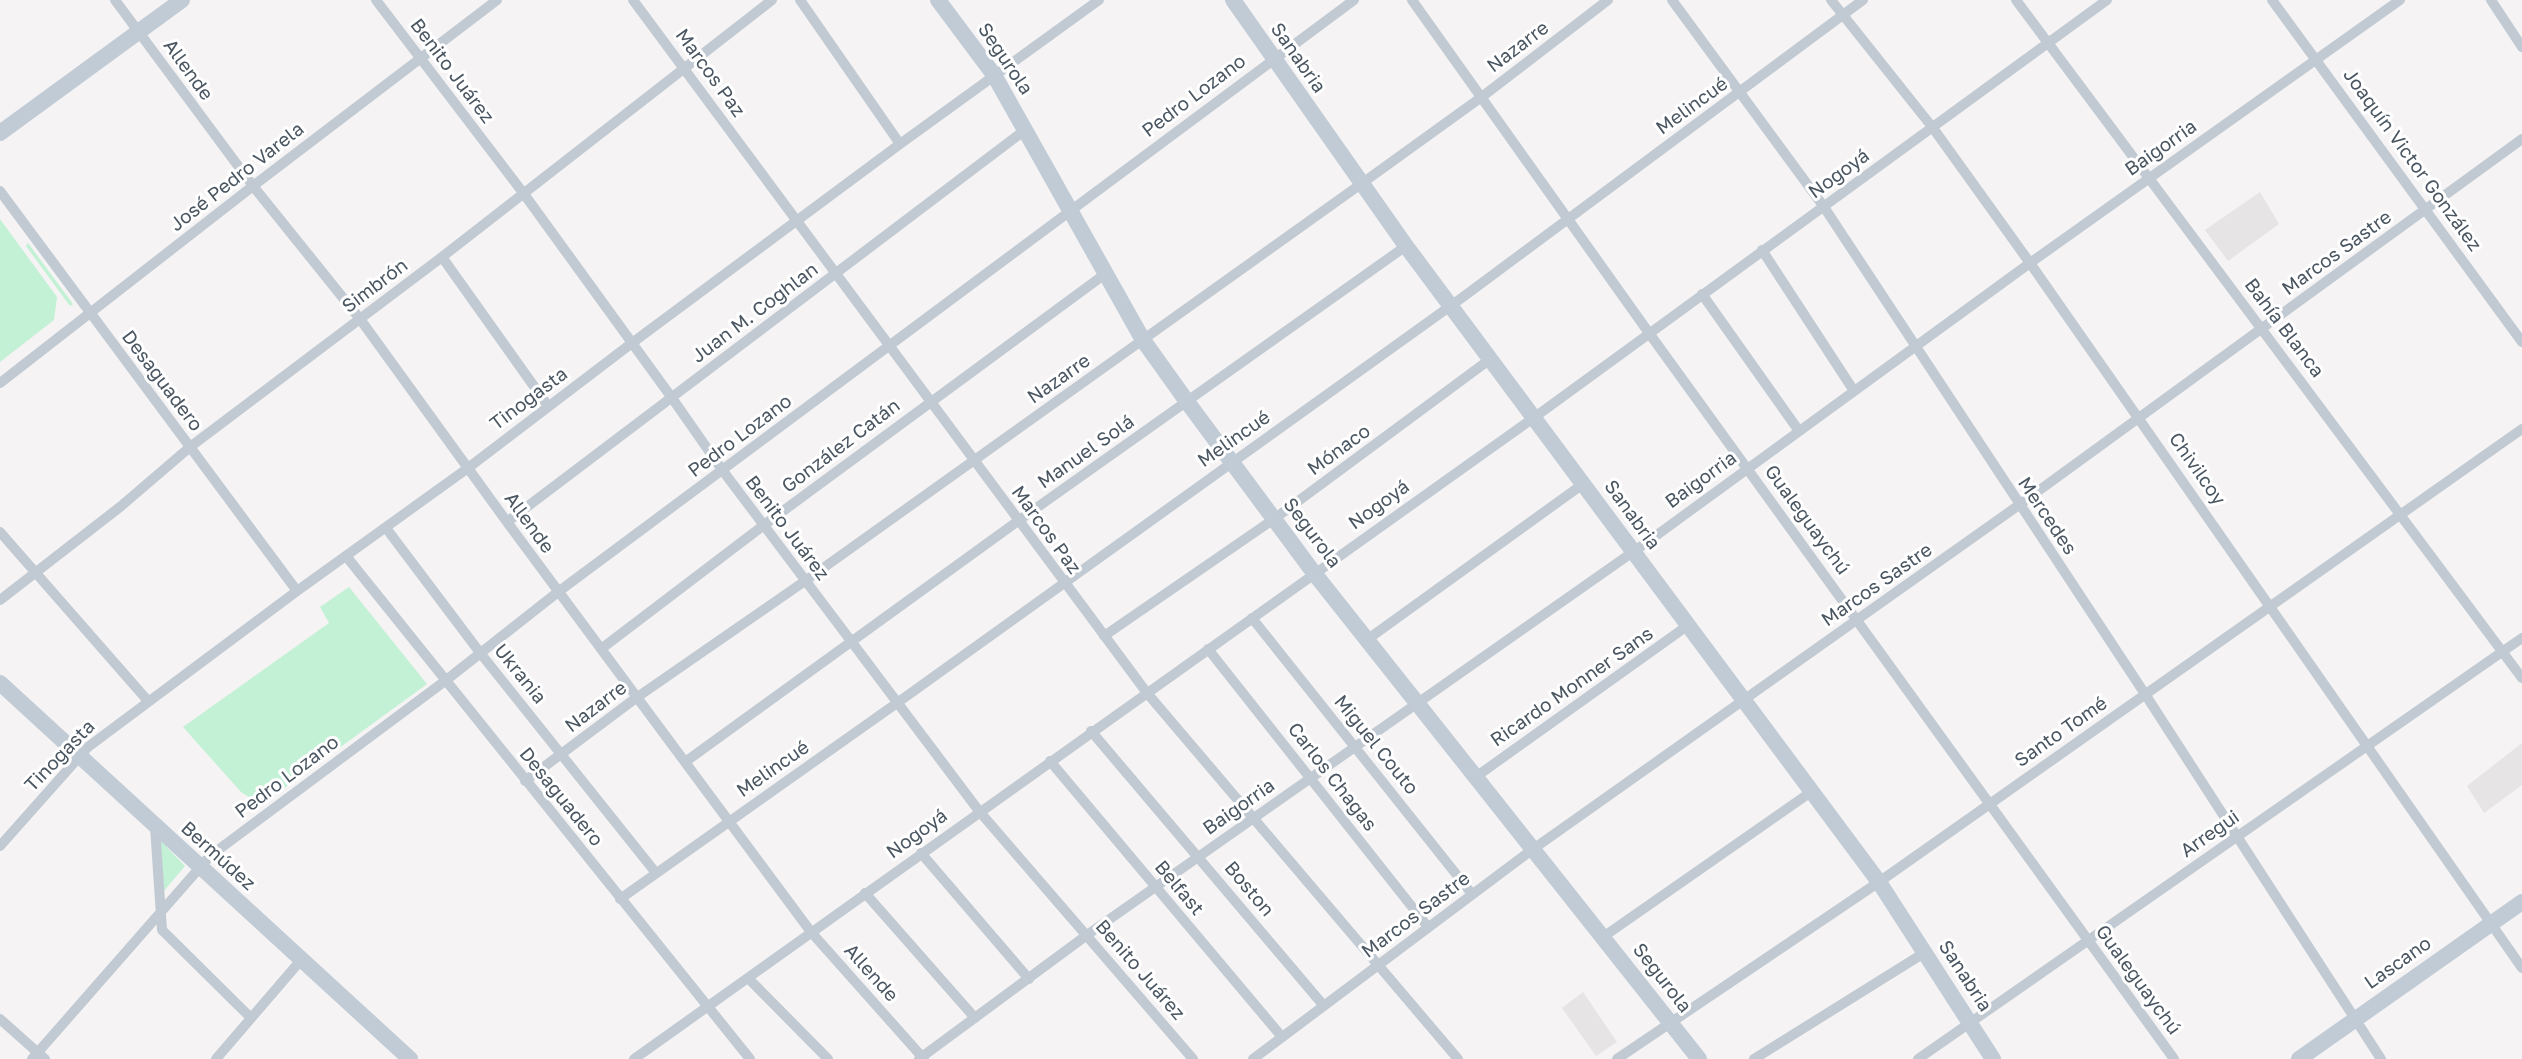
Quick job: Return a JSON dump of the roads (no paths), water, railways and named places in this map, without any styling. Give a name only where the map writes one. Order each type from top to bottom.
[{"type":"street","name":"Allende","points":[[115,0],[253,186],[360,319],[727,822],[811,932],[922,1058]]},
{"type":"street","points":[[0,133],[182,0]]},
{"type":"street","name":"Benito Juárez","points":[[376,0],[524,194],[723,471],[979,811],[1193,1059]]},
{"type":"street","name":"José Pedro Varela","points":[[0,383],[497,0]]},
{"type":"street","name":"Marcos Paz","points":[[633,0],[1147,693],[1458,1059]]},
{"type":"street","name":"Simbrón","points":[[0,600],[120,507],[190,447],[442,257],[772,0]]},
{"type":"street","points":[[800,0],[901,144]]},
{"type":"street","name":"Segurola","points":[[938,0],[994,75],[1143,340],[1188,403],[1314,573],[1699,1059]]},
{"type":"street","name":"Tinogasta","points":[[0,846],[78,756],[149,701],[468,468],[632,343],[1098,0]]},
{"type":"street","name":"Sanabria","points":[[1233,0],[1361,184],[1489,360],[1879,881],[1993,1059]]},
{"type":"street","name":"Pedro Lozano","points":[[38,1057],[210,856],[446,681],[558,592],[1354,0]]},
{"type":"street","name":"Gualeguaychú","points":[[1412,0],[1483,96],[1649,333],[2174,1059]]},
{"type":"street","name":"Nazarre","points":[[525,781],[636,698],[805,581],[1361,184],[1483,96],[1608,0]]},
{"type":"street","name":"Mercedes","points":[[1672,0],[1824,206],[2381,1059]]},
{"type":"street","name":"Chivilcoy","points":[[1831,0],[1933,128],[2030,263],[2522,968]]},
{"type":"street","name":"Melincué","points":[[620,899],[897,704],[1450,306],[1863,0]]},
{"type":"street","name":"Bahía Blanca","points":[[2016,0],[2522,678]]},
{"type":"street","name":"Nogoyá","points":[[634,1059],[651,1054],[708,1007],[811,932],[1534,417],[2107,0]]},
{"type":"street","name":"Joaquín Victor González","points":[[2272,0],[2522,342]]},
{"type":"street","name":"Baigorria","points":[[922,1058],[1087,935],[1633,551],[2030,263],[2400,0]]},
{"type":"street","points":[[2491,0],[2522,47]]},
{"type":"street","name":"Juan M. Coghlan","points":[[507,522],[1025,130]]},
{"type":"street","name":"Marcos Sastre","points":[[1252,1059],[1534,848],[2019,505],[2522,139]]},
{"type":"street","name":"Desaguadero","points":[[0,191],[297,591]]},
{"type":"street","name":"Manuel Solá","points":[[685,762],[1018,521],[1406,246]]},
{"type":"street","points":[[1762,250],[1854,391]]},
{"type":"street","points":[[442,257],[548,406]]},
{"type":"street","name":"González Catán","points":[[601,649],[764,525],[1105,274]]},
{"type":"street","points":[[1702,293],[1799,430]]},
{"type":"street","name":"Mónaco","points":[[1104,636],[1274,519],[1489,360]]},
{"type":"street","name":"Santo Tomé","points":[[1617,1059],[1879,881],[2522,429]]},
{"type":"street","points":[[1368,639],[1583,484]]},
{"type":"street","name":"Ukrania","points":[[386,528],[481,654],[656,873]]},
{"type":"street","points":[[0,532],[149,701]]},
{"type":"street","name":"Desaguadero","points":[[346,556],[750,1059]]},
{"type":"street","name":"Miguel Couto","points":[[1252,618],[1472,894]]},
{"type":"street","name":"Ricardo Monner Sans","points":[[1476,776],[1687,626]]},
{"type":"street","name":"Arregui","points":[[1918,1059],[2522,638]]},
{"type":"street","name":"Carlos Chagas","points":[[1208,649],[1428,927]]},
{"type":"street","name":"Bermúdez","points":[[0,683],[405,1057]]},
{"type":"street","name":"Boston","points":[[1091,731],[1324,1006]]},
{"type":"street","name":"Belfast","points":[[1050,761],[1282,1037]]},
{"type":"street","points":[[1602,937],[1811,792]]},
{"type":"street","points":[[155,827],[162,930],[251,1018]]},
{"type":"street","points":[[921,853],[1029,979]]},
{"type":"street","points":[[865,893],[975,1018]]},
{"type":"street","name":"Lascano","points":[[2299,1059],[2522,902]]},
{"type":"street","points":[[1754,1059],[1924,953]]},
{"type":"street","points":[[216,1059],[301,960]]},
{"type":"street","points":[[748,978],[828,1059]]},
{"type":"street","points":[[0,1019],[38,1057]]}]
